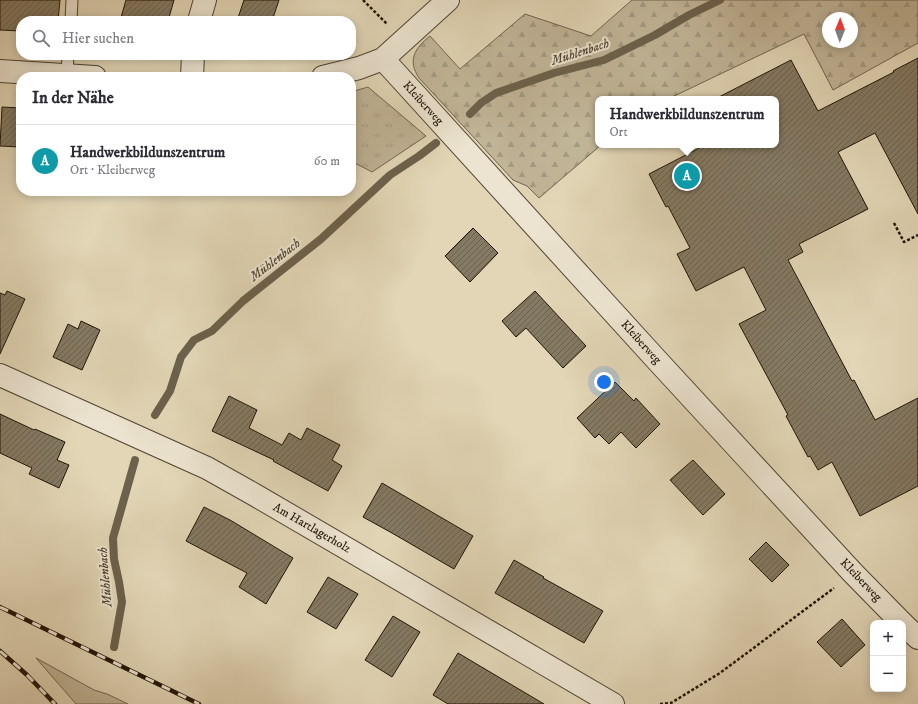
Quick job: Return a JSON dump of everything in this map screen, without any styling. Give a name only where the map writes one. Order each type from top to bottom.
[{"type":"street","points":[[200,16],[205,0]]},
{"type":"street","points":[[343,72],[383,59],[448,0]]},
{"type":"street","name":"Kleiberweg","points":[[383,59],[648,351],[853,573],[900,620]]},
{"type":"street","points":[[192,72],[193,60]]},
{"type":"street","points":[[0,71],[68,65],[84,72]]},
{"type":"street","name":"Am Hartlagerholz","points":[[0,375],[206,468],[276,507],[613,704]]},
{"type":"street","name":"Kleiberweg","points":[[906,626],[918,638]]},
{"type":"lane","points":[[71,16],[72,0]]},
{"type":"path","points":[[363,0],[403,40]]},
{"type":"path","points":[[894,223],[904,242],[918,235]]},
{"type":"path","points":[[660,704],[672,703],[720,672],[853,573]]},
{"type":"green space","points":[[632,0],[918,0],[918,43],[833,90],[804,34],[674,96],[595,96],[595,148],[597,148],[539,198],[527,186],[513,180],[419,78],[415,72],[413,60],[414,55],[420,45],[430,36],[460,69],[525,14],[591,36]]},
{"type":"green space","points":[[368,87],[426,136],[372,172],[356,164],[356,91]]},
{"type":"green space","points":[[36,658],[94,690],[107,694],[128,704],[76,704]]},
{"type":"building","points":[[0,0],[60,0],[58,16],[16,16],[16,31],[0,30]]},
{"type":"building","points":[[126,0],[174,0],[169,16],[121,16]]},
{"type":"building","points":[[244,0],[279,0],[274,16],[239,16]]},
{"type":"building","points":[[918,58],[918,214],[875,133],[838,152],[868,209],[799,244],[803,252],[788,260],[852,381],[854,380],[875,420],[918,398],[918,486],[860,516],[832,462],[818,470],[810,456],[808,457],[786,416],[788,415],[739,324],[766,310],[744,267],[696,291],[677,254],[690,248],[649,174],[699,148],[779,148],[779,96],[721,96],[791,60],[818,111],[894,72],[893,71]]},
{"type":"building","points":[[2,107],[16,108],[16,147],[0,146]]},
{"type":"building","points":[[473,228],[498,253],[470,282],[445,256]]},
{"type":"building","points":[[7,291],[25,299],[0,354],[0,293],[5,295]]},
{"type":"building","points":[[535,291],[586,346],[563,368],[526,328],[516,337],[502,321]]},
{"type":"building","points":[[81,321],[100,330],[82,370],[53,357],[68,324],[78,329]]},
{"type":"building","points":[[615,382],[634,401],[636,398],[660,424],[636,448],[621,432],[609,444],[599,434],[595,438],[577,418]]},
{"type":"building","points":[[229,396],[257,410],[249,428],[282,445],[289,433],[301,440],[307,428],[340,445],[332,460],[342,466],[328,491],[273,461],[274,460],[212,431]]},
{"type":"building","points":[[0,414],[34,430],[35,429],[65,442],[57,460],[69,465],[59,488],[29,474],[32,468],[0,453]]},
{"type":"building","points":[[693,460],[725,494],[703,515],[670,480]]},
{"type":"building","points":[[382,483],[473,536],[454,569],[363,517]]},
{"type":"building","points":[[204,507],[230,520],[293,558],[266,604],[239,587],[247,573],[186,541]]},
{"type":"building","points":[[766,542],[789,565],[772,582],[749,559]]},
{"type":"building","points":[[514,560],[603,611],[584,643],[495,593]]},
{"type":"building","points":[[328,577],[358,594],[336,629],[307,612]]},
{"type":"building","points":[[393,616],[420,632],[392,677],[365,660]]},
{"type":"building","points":[[842,619],[865,645],[841,667],[817,642]]},
{"type":"building","points":[[458,653],[544,704],[448,704],[433,695]]},
{"type":"waterway","name":"Mühlenbach","points":[[470,114],[481,103],[496,93],[554,73],[604,60],[655,35],[689,15],[720,0]]},
{"type":"waterway","name":"Mühlenbach","points":[[155,415],[170,391],[181,357],[194,340],[212,331],[243,301],[321,239],[390,175],[436,143]]},
{"type":"waterway","name":"Mühlenbach","points":[[114,647],[122,602],[114,559],[113,538],[135,460]]},
{"type":"railway","points":[[0,607],[199,704]]},
{"type":"railway","points":[[0,651],[27,675],[55,704]]},
{"type":"place","name":"Handwerkbildunszentrum","points":[[687,176]]}]
